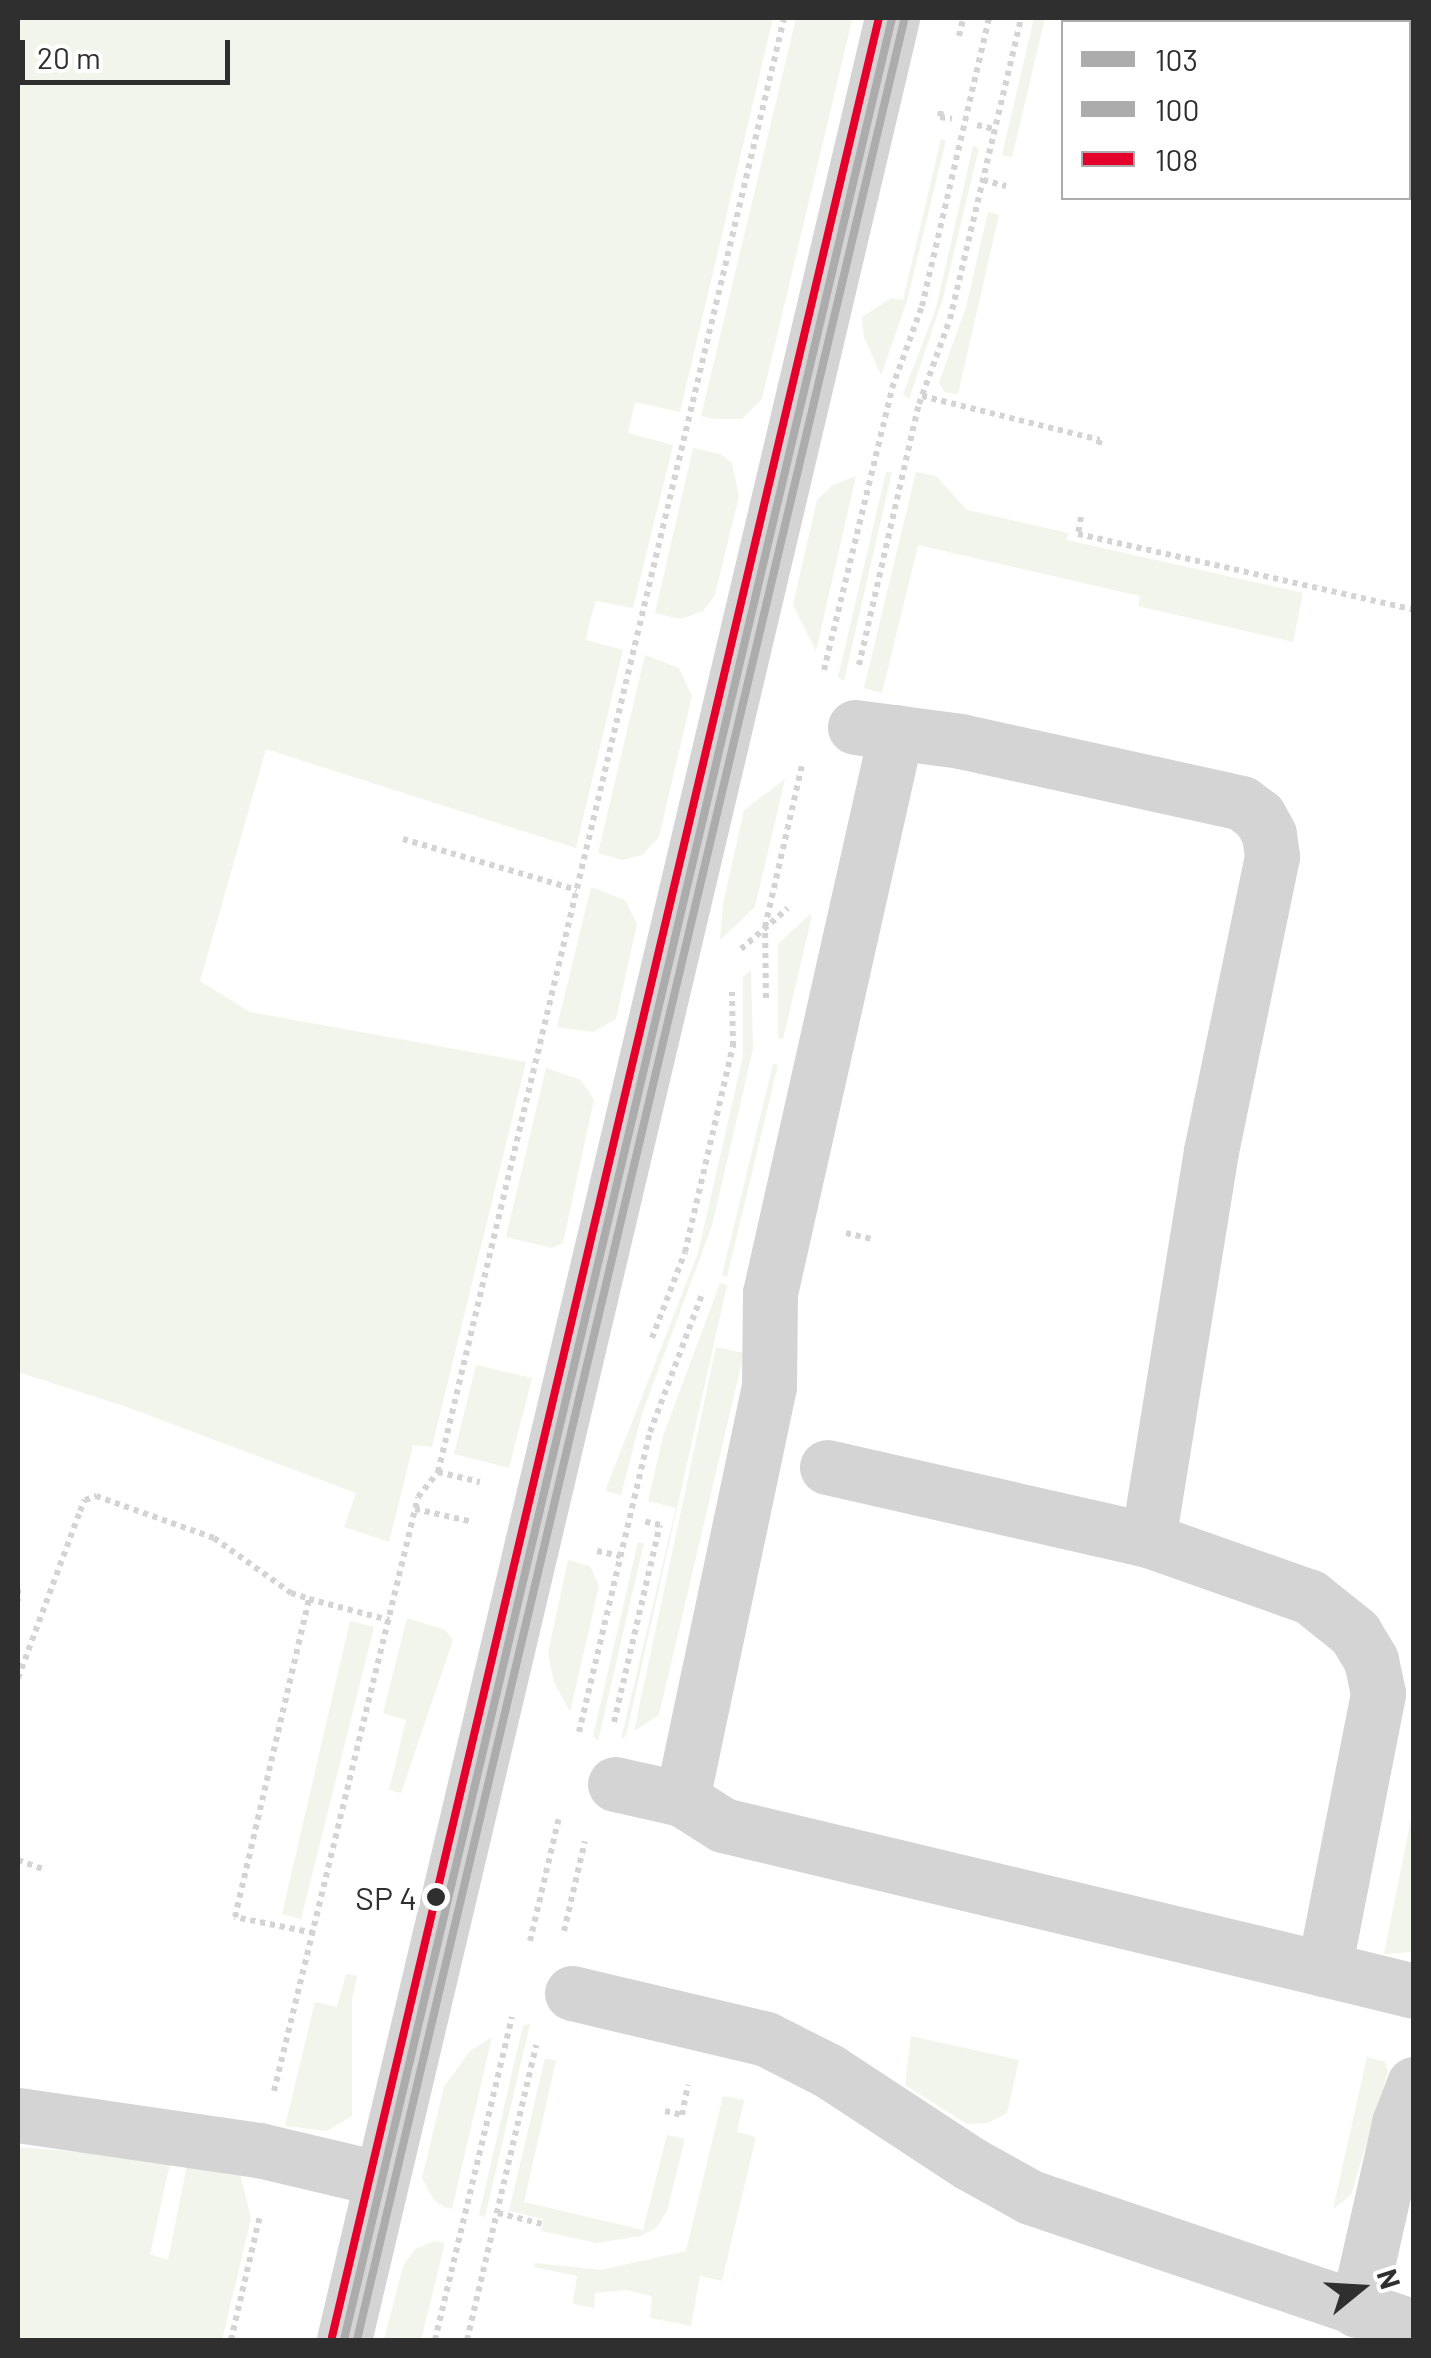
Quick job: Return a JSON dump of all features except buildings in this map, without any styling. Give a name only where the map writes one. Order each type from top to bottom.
[{"type":"street","points":[[344,2340],[892,18]]},
{"type":"street","points":[[682,1799],[770,1387],[770,1293],[876,730],[960,740],[1242,803],[1260,816],[1269,834],[1272,856],[1211,1151],[1148,1540]]},
{"type":"street","points":[[828,1467],[1148,1540],[1310,1597],[1355,1633],[1371,1660],[1378,1693],[1324,1969]]},
{"type":"street","points":[[602,1803],[682,1799],[724,1825],[1414,1992]]},
{"type":"street","points":[[572,1992],[766,2039],[830,2071],[969,2164],[1030,2197],[1414,2327]]},
{"type":"street","points":[[1357,2310],[1399,2123],[1414,2084]]},
{"type":"street","points":[[18,2115],[259,2150],[382,2178]]},
{"type":"path","points":[[231,2340],[260,2217],[253,2172],[418,1497],[438,1472],[784,18]]},
{"type":"path","points":[[956,50],[963,18]]},
{"type":"path","points":[[822,678],[892,388],[922,306],[990,18]]},
{"type":"path","points":[[944,100],[940,116],[952,120]]},
{"type":"path","points":[[977,126],[994,130]]},
{"type":"path","points":[[983,180],[1006,186]]},
{"type":"path","points":[[922,396],[1100,440],[1098,447]]},
{"type":"path","points":[[1014,418],[1016,408]]},
{"type":"path","points":[[1081,518],[1078,534],[1414,610]]},
{"type":"path","points":[[767,1016],[765,926],[804,754]]},
{"type":"path","points":[[403,840],[577,890]]},
{"type":"path","points":[[853,1235],[873,1239]]},
{"type":"path","points":[[578,1736],[650,1432],[706,1284]]},
{"type":"path","points":[[438,1472],[489,1484]]},
{"type":"path","points":[[18,1678],[85,1500],[96,1496],[214,1538],[291,1593],[388,1620]]},
{"type":"path","points":[[416,1510],[482,1524]]},
{"type":"path","points":[[613,1725],[660,1525],[643,1520]]},
{"type":"path","points":[[18,1589],[18,1601]]},
{"type":"path","points":[[309,1599],[235,1917],[314,1933]]},
{"type":"path","points":[[563,1932],[602,1803]]},
{"type":"path","points":[[530,1943],[561,1810]]},
{"type":"path","points":[[18,1860],[46,1870]]},
{"type":"path","points":[[435,2340],[516,2000]]},
{"type":"path","points":[[466,2340],[538,2036]]},
{"type":"path","points":[[665,2111],[678,2114]]},
{"type":"path","points":[[498,2214],[542,2224]]},
{"type":"shaded area","points":[[18,18],[773,18],[680,412],[635,402],[628,433],[673,445],[633,608],[596,601],[590,620],[586,640],[623,650],[576,848],[266,749],[200,981],[250,1012],[526,1062],[432,1447],[413,1445],[389,1542],[344,1527],[356,1493],[130,1408],[18,1372]]},
{"type":"shaded area","points":[[796,18],[852,20],[762,399],[742,419],[713,419],[701,416]]},
{"type":"shaded area","points":[[1034,18],[1045,18],[1012,157],[1002,155]]},
{"type":"shaded area","points":[[941,139],[946,140],[907,301],[881,375],[864,337],[862,317],[891,298],[903,300]]},
{"type":"shaded area","points":[[973,146],[979,148],[943,298],[909,399],[903,394],[936,308]]},
{"type":"shaded area","points":[[988,212],[999,215],[958,394],[944,392],[939,382],[966,307]]},
{"type":"shaded area","points":[[693,448],[720,454],[732,463],[739,496],[715,595],[703,611],[680,619],[655,613]]},
{"type":"shaded area","points":[[886,472],[892,472],[844,681],[838,677]]},
{"type":"shaded area","points":[[916,472],[936,476],[967,510],[1068,533],[1067,540],[1303,593],[1293,642],[1138,606],[1140,596],[918,545],[882,693],[864,688]]},
{"type":"shaded area","points":[[856,476],[816,651],[793,605],[817,500],[833,485]]},
{"type":"shaded area","points":[[645,655],[679,668],[692,696],[659,837],[642,855],[622,860],[598,853]]},
{"type":"shaded area","points":[[785,779],[755,907],[720,940],[723,904],[744,810]]},
{"type":"shaded area","points":[[591,887],[625,900],[637,924],[616,1019],[593,1032],[557,1027]]},
{"type":"shaded area","points":[[812,916],[783,1039],[778,1038],[778,944]]},
{"type":"shaded area","points":[[751,970],[753,1049],[712,1226],[642,1414],[621,1495],[606,1491],[607,1486],[698,1253],[743,1056],[743,977]]},
{"type":"shaded area","points":[[773,1064],[778,1065],[727,1277],[722,1275]]},
{"type":"shaded area","points":[[546,1068],[581,1080],[594,1100],[563,1243],[552,1248],[506,1237]]},
{"type":"shaded area","points":[[720,1283],[727,1285],[626,1736],[621,1739],[676,1508],[648,1501],[663,1436]]},
{"type":"shaded area","points":[[716,1347],[744,1353],[659,1715],[634,1731]]},
{"type":"shaded area","points":[[476,1365],[532,1378],[509,1468],[454,1454]]},
{"type":"shaded area","points":[[638,1542],[644,1543],[598,1741],[593,1736]]},
{"type":"shaded area","points":[[568,1560],[590,1566],[599,1586],[570,1712],[554,1682],[548,1653]]},
{"type":"shaded area","points":[[407,1618],[445,1630],[453,1640],[401,1793],[389,1790],[406,1720],[383,1713]]},
{"type":"shaded area","points":[[350,1621],[374,1627],[301,1919],[282,1914]]},
{"type":"shaded area","points":[[1413,1809],[1413,1952],[1384,1954]]},
{"type":"shaded area","points":[[346,1974],[357,1976],[352,2000],[352,2116],[327,2131],[285,2126],[315,2002],[337,2007]]},
{"type":"shaded area","points":[[530,2024],[485,2217],[479,2215],[523,2025]]},
{"type":"shaded area","points":[[911,2036],[1019,2060],[1007,2113],[988,2123],[967,2124],[905,2085]]},
{"type":"shaded area","points":[[492,2037],[452,2209],[444,2207],[434,2200],[422,2178],[444,2087],[470,2051]]},
{"type":"shaded area","points":[[1367,2057],[1385,2062],[1388,2072],[1351,2195],[1333,2209]]},
{"type":"shaded area","points":[[545,2058],[556,2061],[524,2202],[643,2230],[667,2135],[685,2139],[667,2211],[656,2228],[641,2236],[597,2243],[542,2231],[543,2219],[509,2211]]},
{"type":"shaded area","points":[[723,2096],[744,2100],[737,2132],[756,2137],[722,2281],[700,2276],[691,2326],[650,2318],[652,2296],[626,2290],[595,2293],[594,2308],[573,2304],[577,2276],[534,2267],[535,2263],[601,2270],[686,2251]]},
{"type":"shaded area","points":[[18,2147],[171,2159],[150,2254],[168,2260],[188,2160],[239,2169],[251,2219],[222,2340],[18,2340]]},
{"type":"shaded area","points":[[435,2241],[445,2243],[421,2340],[384,2340],[403,2266],[415,2249]]},
{"type":"transit line","name":"108","points":[[332,2337],[879,18]]},
{"type":"transit line","name":"103","points":[[344,2340],[892,18]]},
{"type":"transit line","name":"100","points":[[357,2340],[904,21]]},
{"type":"place","name":"SP 4","points":[[436,1897]]}]
